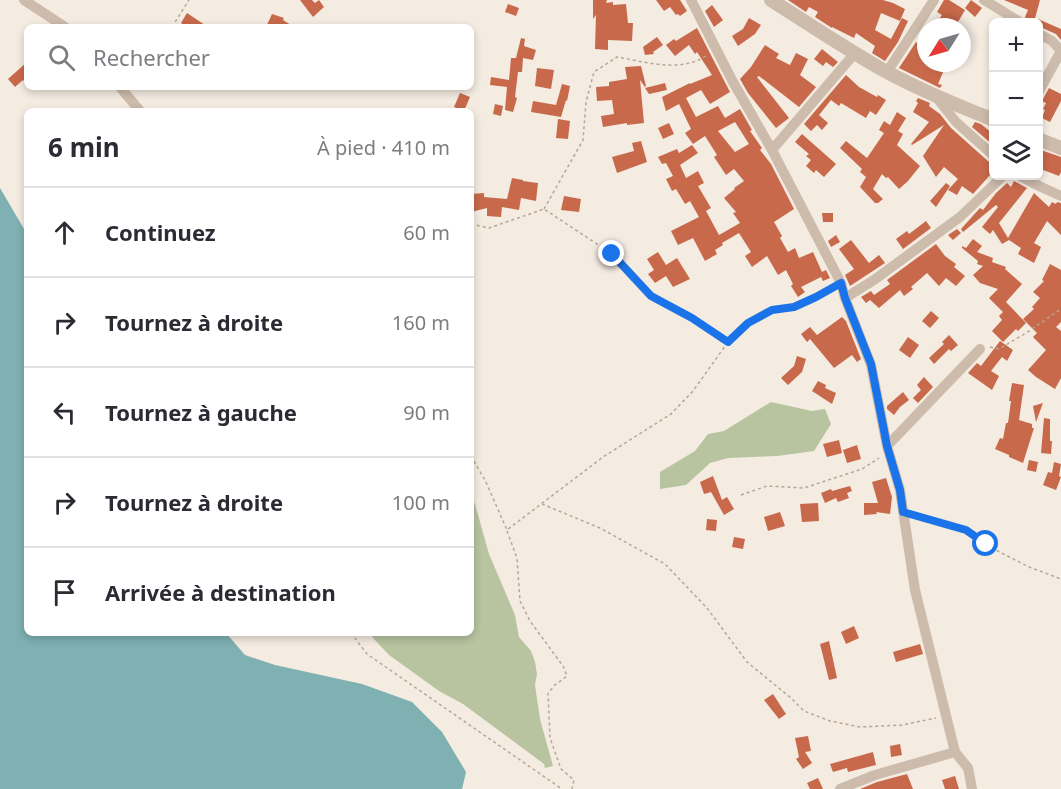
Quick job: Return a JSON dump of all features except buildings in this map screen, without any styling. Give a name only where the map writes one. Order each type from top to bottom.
[{"type":"street","points":[[24,0],[60,24]]},
{"type":"street","points":[[691,0],[841,283],[871,364],[888,448],[900,490],[915,590],[955,752],[968,768],[972,789]]},
{"type":"street","points":[[771,0],[887,72],[936,97],[989,118]]},
{"type":"street","points":[[887,72],[934,0]]},
{"type":"street","points":[[984,0],[1013,18]]},
{"type":"street","points":[[1043,36],[1052,41],[1061,51],[1043,84]]},
{"type":"street","points":[[772,150],[855,53]]},
{"type":"street","points":[[122,90],[138,108]]},
{"type":"street","points":[[936,97],[956,122],[989,152]]},
{"type":"street","points":[[1043,141],[1061,148]]},
{"type":"street","points":[[845,298],[874,280],[960,217],[999,180]]},
{"type":"street","points":[[1028,180],[1061,196]]},
{"type":"street","points":[[888,448],[980,349]]},
{"type":"street","points":[[840,789],[875,775],[955,752]]},
{"type":"path","points":[[174,24],[189,0]]},
{"type":"path","points":[[474,225],[489,228],[544,209],[583,140],[586,102],[594,72],[617,57],[672,66],[699,60],[717,49]]},
{"type":"path","points":[[544,209],[612,254],[651,296],[692,318],[728,342]]},
{"type":"path","points":[[507,530],[603,457],[671,414],[693,391],[728,342],[748,323],[772,310],[794,307],[841,283]]},
{"type":"path","points":[[980,349],[989,346],[999,349],[1061,309]]},
{"type":"path","points":[[741,495],[767,486],[804,488],[862,469],[878,459],[888,448]]},
{"type":"path","points":[[474,461],[486,482],[518,558],[520,601],[530,621],[563,666],[567,676],[548,693],[549,724],[550,738],[561,769],[574,780],[572,789]]},
{"type":"path","points":[[542,504],[600,528],[664,564],[707,608],[747,662],[804,711],[830,721],[860,727],[902,725],[946,716]]},
{"type":"path","points":[[903,512],[966,530],[986,544],[1029,567],[1061,579]]},
{"type":"path","points":[[353,636],[367,654],[562,789]]},
{"type":"green space","points":[[771,402],[812,411],[825,409],[831,424],[814,451],[777,456],[728,458],[710,463],[686,485],[660,489],[660,472],[695,451],[708,434],[724,431]]},
{"type":"green space","points":[[474,502],[489,554],[515,615],[519,637],[531,651],[535,662],[537,674],[535,685],[540,719],[553,766],[545,768],[544,764],[463,704],[439,691],[389,655],[372,636],[474,636]]},
{"type":"water","points":[[0,188],[24,229],[24,636],[229,636],[245,655],[275,665],[362,684],[412,702],[442,732],[466,772],[462,789],[0,789]]},
{"type":"route","points":[[612,254],[651,296],[692,318],[728,342],[748,323],[772,310],[794,307],[841,283],[871,364],[903,512],[966,530],[986,544]]}]
